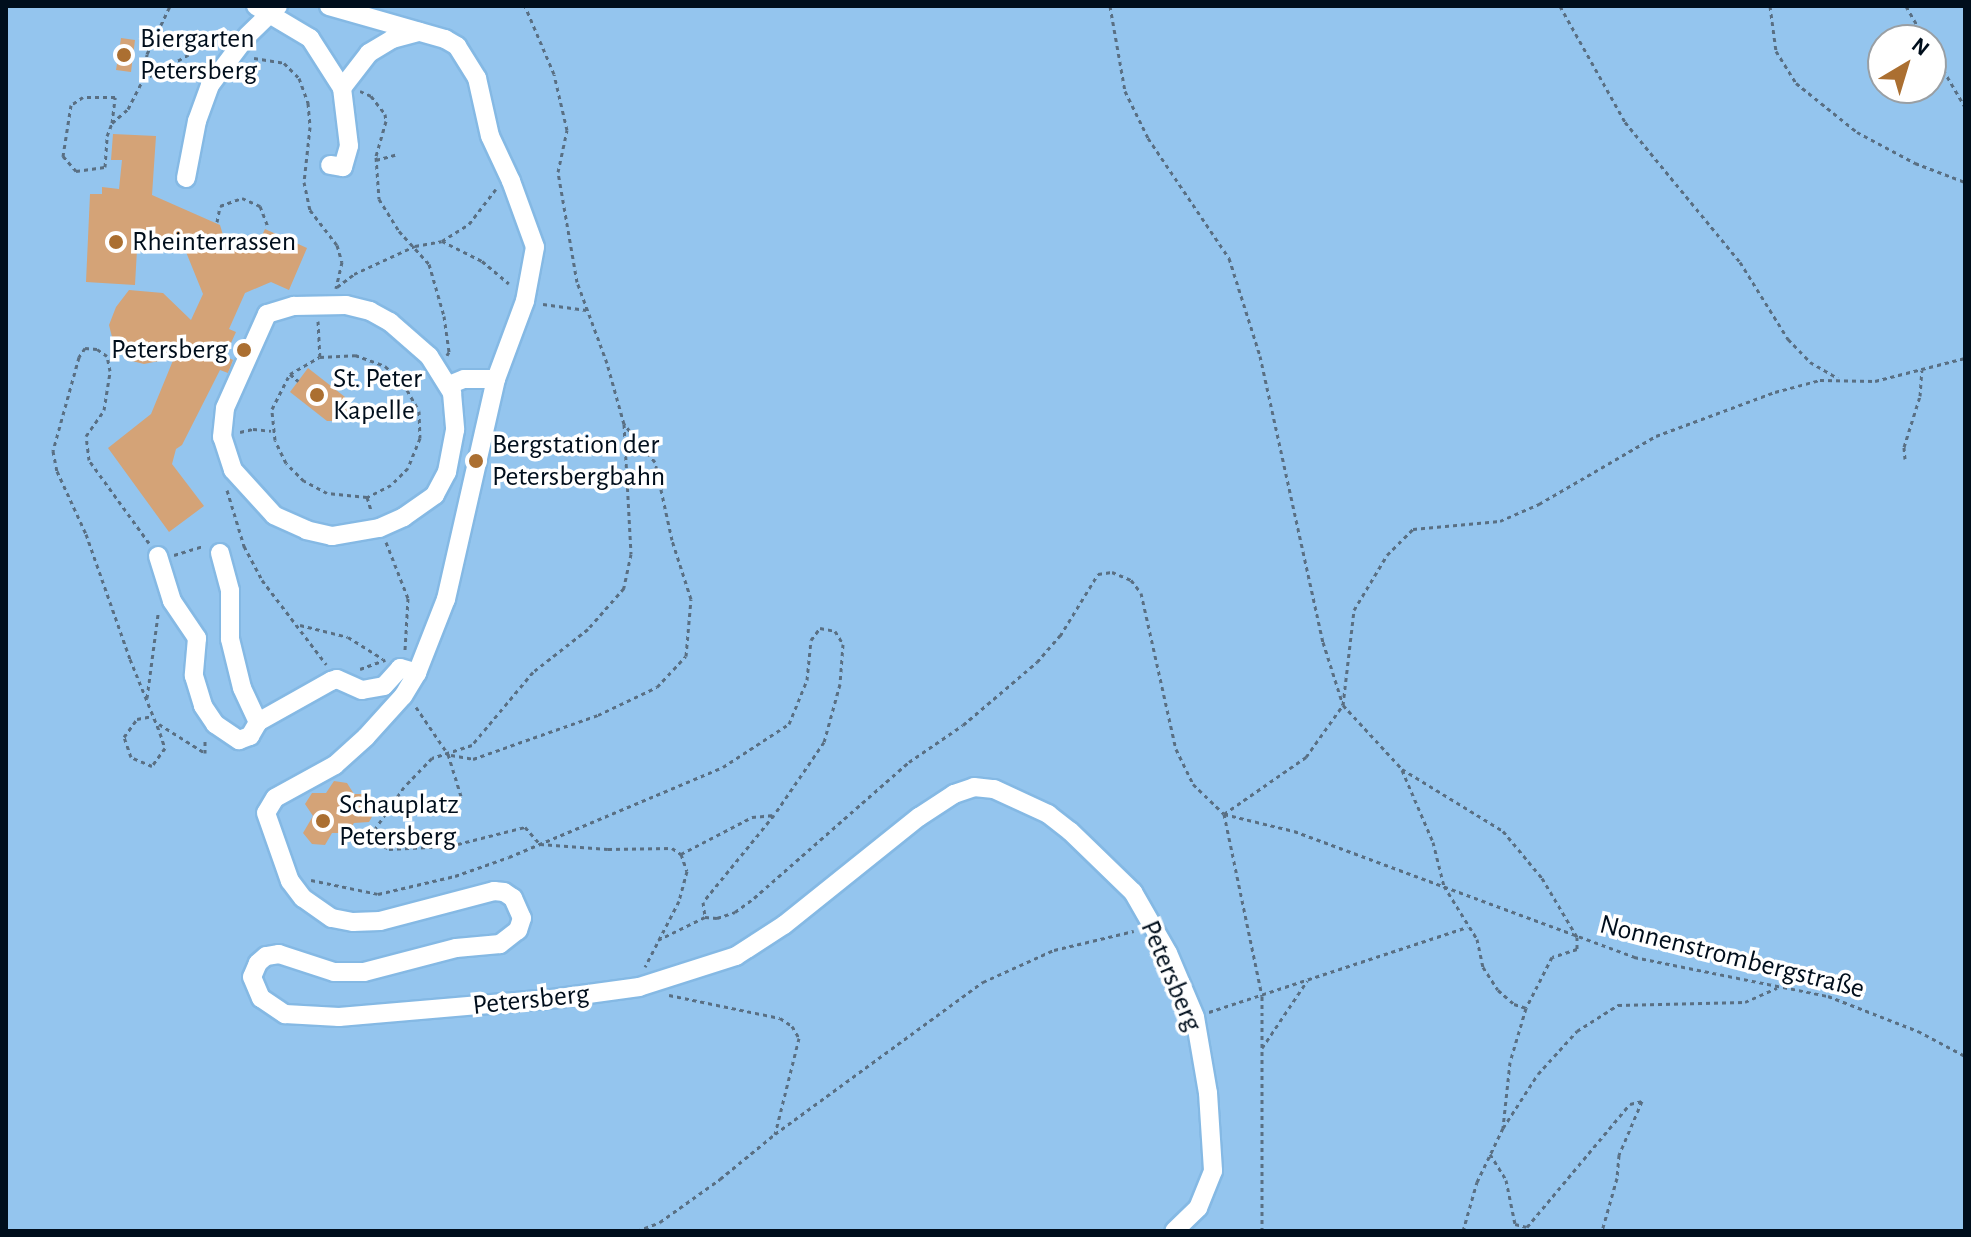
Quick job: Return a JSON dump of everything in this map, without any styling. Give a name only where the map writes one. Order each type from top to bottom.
[{"type":"street","name":"Petersberg","points":[[329,6],[445,39],[465,56],[485,105],[490,136],[508,172],[535,247],[525,298],[496,379],[446,599],[409,671],[403,696],[366,737],[335,765],[275,798],[266,813],[290,881],[316,909],[332,918],[353,922],[407,915],[494,891],[504,892],[513,898],[522,918],[518,930],[500,944],[456,948],[364,972],[334,972],[279,954],[266,956],[258,963],[252,977],[261,998],[285,1014],[339,1017],[639,987],[736,956],[795,917],[919,817],[954,794],[974,787],[994,789],[1022,799],[1070,831],[1133,892],[1153,925],[1195,1017],[1208,1093],[1213,1171],[1198,1208],[1174,1231]]},
{"type":"street","points":[[186,178],[205,96],[229,52],[268,8],[310,38],[344,86],[349,146],[343,167],[330,165]]},
{"type":"street","points":[[344,86],[369,53],[392,39],[419,32]]},
{"type":"street","points":[[346,305],[370,311],[408,334],[435,363],[449,385],[455,404],[455,430],[447,472],[435,495],[404,517],[379,528],[332,536],[307,530],[274,515],[233,470],[222,437],[225,408],[267,314],[294,306],[346,305]]},
{"type":"street","points":[[449,385],[464,379],[496,379]]},
{"type":"street","points":[[435,495],[466,513]]},
{"type":"street","points":[[220,553],[230,591],[230,639],[242,688],[258,722]]},
{"type":"street","points":[[158,556],[172,601],[197,638],[194,676],[206,711],[215,724],[239,740],[250,736],[258,722],[337,679],[362,690],[384,686],[409,671]]},
{"type":"path","points":[[112,123],[115,97],[83,97],[71,105],[63,156],[76,171],[105,167],[107,136],[112,123],[128,109],[143,80],[147,54],[170,6]]},
{"type":"path","points":[[525,6],[554,74],[567,130],[558,172],[577,282],[624,424],[631,554],[624,588],[588,629],[533,672],[472,745],[432,758],[404,787],[375,829],[377,842],[389,849],[450,846],[525,827],[540,844],[608,849],[672,848],[681,854],[687,871],[679,901],[658,940],[639,987],[689,1001],[780,1018],[792,1026],[799,1038],[775,1134]]},
{"type":"path","points":[[1110,6],[1125,91],[1148,138],[1229,258],[1260,356],[1323,642],[1343,705],[1402,769],[1503,831],[1542,878],[1577,937],[1577,949],[1552,957],[1526,1008],[1510,1062],[1503,1128]]},
{"type":"path","points":[[1560,6],[1625,122],[1740,262],[1788,339],[1810,362],[1841,380]]},
{"type":"path","points":[[1770,6],[1776,51],[1796,83],[1857,132],[1915,163],[1965,182]]},
{"type":"path","points":[[1906,6],[1917,24]]},
{"type":"path","points":[[143,80],[210,44],[242,58],[271,58],[292,68],[308,103],[310,127],[304,182],[310,210],[337,245],[342,262],[336,288],[354,274],[415,246],[442,241],[469,224],[508,172]]},
{"type":"path","points":[[1947,76],[1965,107]]},
{"type":"path","points":[[344,86],[371,96],[385,114],[376,160],[379,199],[399,231],[429,264],[444,316],[449,352],[403,383]]},
{"type":"path","points":[[376,160],[395,155]]},
{"type":"path","points":[[217,222],[220,206],[242,198],[260,206],[268,227]]},
{"type":"path","points":[[442,241],[482,261],[525,298],[587,310]]},
{"type":"path","points":[[320,357],[321,306]]},
{"type":"path","points":[[153,716],[137,719],[124,737],[131,757],[152,766],[165,748],[157,722],[146,702],[112,601],[57,471],[53,451],[79,357],[85,348],[97,349],[107,356],[110,371],[104,410],[86,436],[89,460],[158,556],[172,556],[203,545],[213,546],[220,553]]},
{"type":"path","points":[[355,355],[385,366],[403,383],[419,411],[420,438],[408,468],[391,485],[367,497],[327,493],[304,481],[286,463],[271,431],[272,409],[290,374],[320,357],[355,355]]},
{"type":"path","points":[[1224,814],[1306,757],[1343,705],[1354,610],[1387,555],[1413,529],[1500,521],[1539,504],[1656,436],[1775,392],[1820,380],[1875,381],[1965,358]]},
{"type":"path","points":[[1905,459],[1904,447],[1920,396],[1922,370]]},
{"type":"path","points":[[290,374],[298,381]]},
{"type":"path","points":[[448,754],[473,759],[598,715],[657,687],[686,656],[691,599],[672,540],[655,462],[624,424]]},
{"type":"path","points":[[222,437],[253,429],[271,431]]},
{"type":"path","points":[[233,470],[226,494],[243,535],[244,546],[262,580],[300,625],[337,679],[383,659]]},
{"type":"path","points":[[300,625],[348,637],[409,671],[408,598],[396,562],[367,497]]},
{"type":"path","points":[[658,940],[705,917],[726,915],[754,898],[909,762],[963,725],[1037,662],[1060,636],[1098,574],[1112,572],[1131,580],[1141,593],[1176,749],[1193,784],[1224,814],[1262,996],[1262,1231]]},
{"type":"path","points":[[146,702],[159,610]]},
{"type":"path","points":[[290,881],[299,877],[378,894],[455,876],[723,767],[789,724],[807,680],[811,640],[820,628],[835,631],[843,644],[840,684],[824,742],[774,815],[703,902],[705,917]]},
{"type":"path","points":[[413,702],[448,754],[461,796]]},
{"type":"path","points":[[157,722],[205,753],[206,711]]},
{"type":"path","points":[[1402,769],[1433,842],[1444,886],[1477,939],[1483,967],[1498,990],[1514,1004],[1526,1008]]},
{"type":"path","name":"Nonnenstrombergstraße","points":[[1224,814],[1294,831],[1634,957],[1828,996],[1918,1031],[1965,1056]]},
{"type":"path","points":[[681,854],[752,817],[774,815]]},
{"type":"path","points":[[637,1231],[660,1222],[720,1179],[775,1134],[983,982],[1054,950],[1153,925]]},
{"type":"path","points":[[1195,1017],[1467,927]]},
{"type":"path","points":[[1262,1048],[1307,981]]},
{"type":"path","points":[[1463,1231],[1477,1182],[1503,1128],[1538,1074],[1577,1031],[1618,1005],[1679,1006],[1745,1002],[1779,988]]},
{"type":"path","points":[[1490,1154],[1506,1180],[1515,1224],[1527,1227],[1630,1104],[1642,1101],[1619,1155],[1617,1178],[1602,1231]]},
{"type":"shaded area","points":[[6,6],[1965,6],[1965,1231],[6,1231]]},
{"type":"building","points":[[121,38],[135,40],[131,72],[116,70]]},
{"type":"building","points":[[113,134],[156,136],[152,195],[220,225],[226,245],[242,252],[257,246],[265,229],[307,248],[289,290],[271,282],[245,293],[229,329],[236,332],[225,356],[233,360],[228,373],[220,370],[182,445],[176,449],[172,464],[204,506],[169,532],[108,448],[151,414],[174,358],[144,364],[132,361],[114,345],[109,325],[116,307],[129,290],[163,293],[191,320],[203,294],[186,252],[138,232],[135,285],[86,282],[90,194],[102,194],[102,187],[119,189],[122,160],[111,160]]},
{"type":"building","name":"St. Peter Kapelle","points":[[308,368],[345,397],[348,411],[340,421],[327,421],[290,392]]},
{"type":"building","points":[[334,781],[347,783],[354,794],[368,794],[377,808],[369,822],[354,823],[347,833],[332,833],[325,845],[312,844],[303,833],[313,816],[305,804],[312,793],[326,793]]},
{"type":"place","name":"Biergarten Petersberg","points":[[124,55]]},
{"type":"place","name":"Rheinterrassen","points":[[116,242]]},
{"type":"place","name":"Petersberg","points":[[244,350]]},
{"type":"place","name":"St. Peter Kapelle","points":[[317,395]]},
{"type":"place","name":"Bergstation der Petersbergbahn","points":[[476,461]]},
{"type":"place","name":"Schauplatz Petersberg","points":[[323,821]]}]
